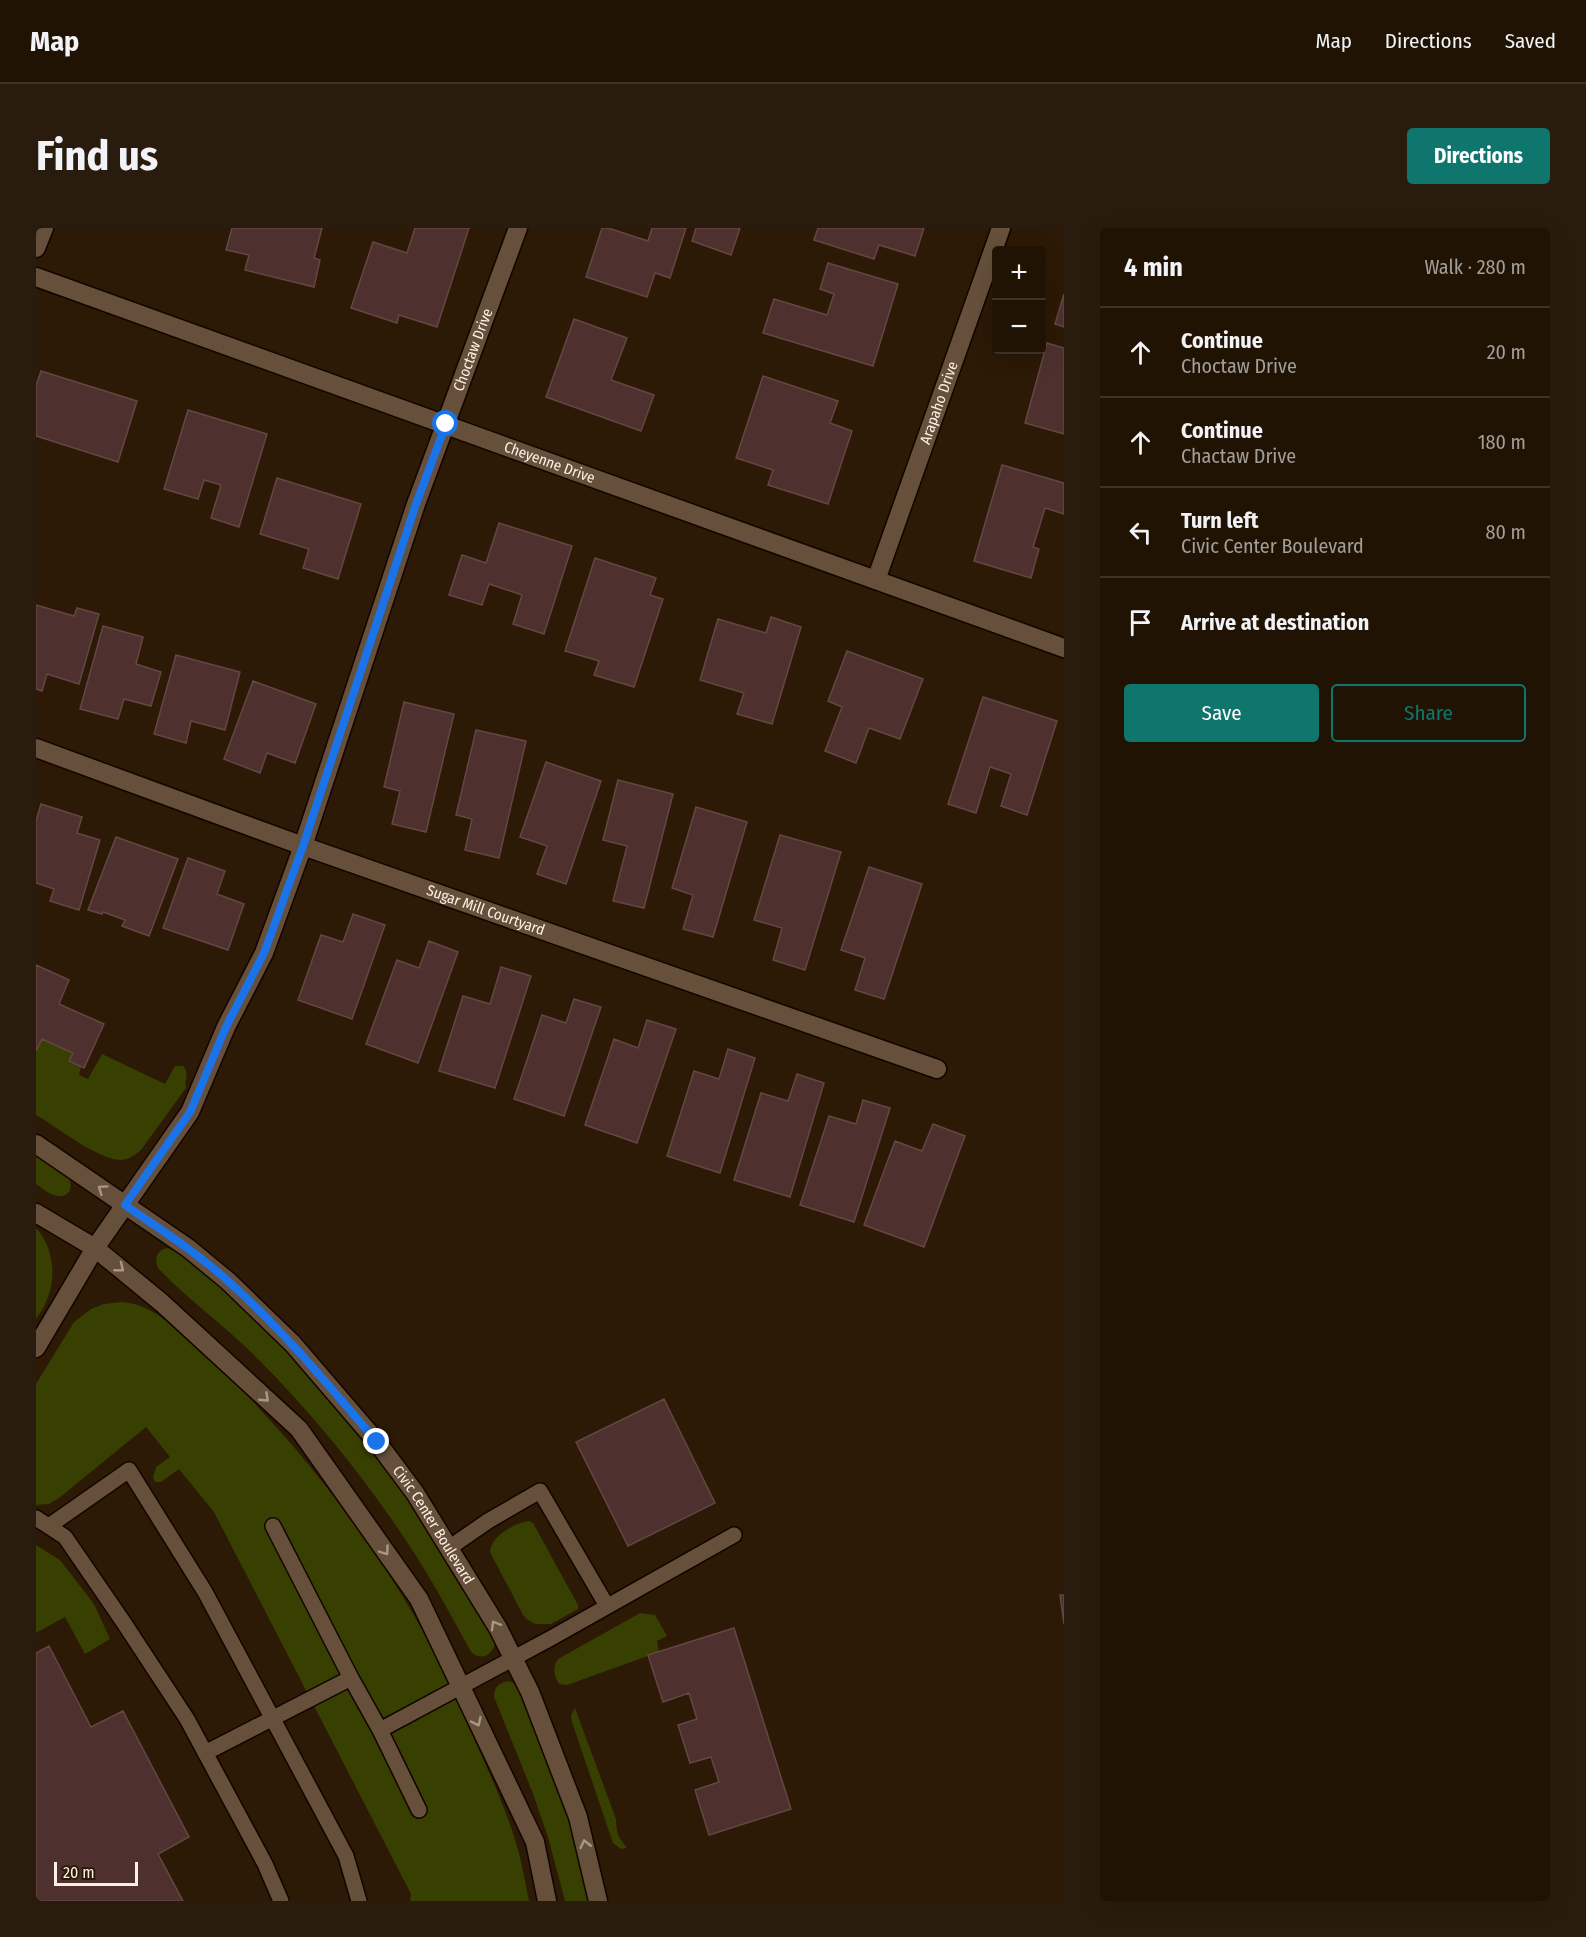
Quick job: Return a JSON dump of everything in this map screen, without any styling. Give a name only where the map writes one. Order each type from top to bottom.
[{"type":"street","points":[[36,248],[44,228]]},
{"type":"street","name":"Choctaw Drive","points":[[36,1348],[95,1248],[190,1112],[226,1027],[264,953],[303,846],[416,504],[518,228]]},
{"type":"street","name":"Arapaho Drive","points":[[876,580],[1001,228]]},
{"type":"street","name":"Cheyenne Drive","points":[[36,277],[1064,648]]},
{"type":"street","name":"Sugar Mill Courtyard","points":[[36,748],[303,846],[937,1069]]},
{"type":"street","name":"Civic Center Boulevard","points":[[36,1144],[188,1248],[228,1281],[293,1344],[377,1442],[415,1493],[498,1628],[530,1692],[578,1817],[598,1901]]},
{"type":"street","points":[[36,1213],[95,1248],[162,1303],[299,1429],[419,1599],[535,1842],[547,1901]]},
{"type":"lane","points":[[281,1901],[265,1864],[174,1700],[65,1537],[42,1522],[129,1470],[205,1593],[346,1856],[359,1901]]},
{"type":"lane","points":[[448,1548],[488,1521],[540,1491],[607,1606]]},
{"type":"lane","points":[[273,1526],[380,1730],[419,1810]]},
{"type":"lane","points":[[380,1730],[513,1659],[734,1535]]},
{"type":"lane","points":[[205,1753],[271,1717],[351,1678]]},
{"type":"green space","points":[[42,1039],[73,1053],[69,1061],[81,1067],[79,1075],[88,1079],[102,1054],[165,1084],[175,1066],[183,1066],[186,1074],[186,1088],[141,1150],[126,1159],[111,1158],[89,1148],[36,1115],[36,1051]]},
{"type":"green space","points":[[36,1154],[68,1176],[71,1187],[68,1193],[61,1196],[54,1195],[36,1184]]},
{"type":"green space","points":[[36,1228],[47,1244],[50,1254],[52,1283],[44,1306],[36,1319]]},
{"type":"green space","points":[[167,1248],[181,1254],[202,1270],[295,1356],[405,1491],[495,1640],[490,1653],[479,1656],[471,1652],[432,1582],[389,1515],[305,1409],[247,1348],[182,1292],[158,1268],[157,1255]]},
{"type":"green space","points":[[122,1302],[146,1308],[167,1321],[240,1388],[314,1472],[374,1552],[427,1638],[450,1684],[512,1829],[529,1901],[410,1901],[411,1894],[214,1512],[179,1469],[161,1482],[155,1482],[153,1478],[156,1467],[170,1457],[146,1427],[59,1498],[49,1504],[36,1505],[36,1384],[74,1322],[91,1309],[104,1304]]},
{"type":"green space","points":[[529,1521],[533,1523],[578,1605],[578,1609],[551,1624],[535,1624],[523,1615],[490,1552],[494,1541],[504,1531]]},
{"type":"green space","points":[[36,1545],[60,1560],[94,1604],[110,1639],[85,1654],[65,1617],[36,1633]]},
{"type":"green space","points":[[640,1613],[655,1615],[667,1636],[657,1641],[659,1652],[567,1685],[559,1684],[554,1672],[558,1659]]},
{"type":"green space","points":[[508,1681],[518,1686],[543,1745],[573,1828],[593,1901],[565,1901],[548,1837],[532,1791],[494,1697],[498,1686]]},
{"type":"green space","points":[[575,1708],[616,1819],[618,1835],[627,1848],[621,1849],[613,1843],[572,1722],[571,1715]]},
{"type":"building","points":[[232,228],[322,228],[314,258],[320,260],[314,287],[245,270],[249,255],[226,250]]},
{"type":"building","points":[[415,228],[469,228],[437,327],[399,315],[397,323],[351,308],[373,242],[407,253]]},
{"type":"building","points":[[602,228],[648,241],[652,228],[686,228],[670,278],[655,273],[647,297],[586,277]]},
{"type":"building","points":[[696,228],[740,228],[731,255],[692,241]]},
{"type":"building","points":[[818,228],[924,228],[915,256],[879,245],[874,259],[814,240]]},
{"type":"building","points":[[828,263],[898,284],[873,366],[763,333],[774,299],[827,315],[834,294],[820,289]]},
{"type":"building","points":[[1064,294],[1064,327],[1055,324]]},
{"type":"building","points":[[574,319],[627,338],[611,380],[654,395],[641,431],[546,397]]},
{"type":"building","points":[[1047,343],[1064,348],[1064,434],[1025,423],[1044,354],[1046,354]]},
{"type":"building","points":[[41,371],[137,401],[118,462],[36,436],[36,386]]},
{"type":"building","points":[[763,376],[838,401],[830,423],[852,431],[828,504],[768,485],[773,470],[736,458]]},
{"type":"building","points":[[188,410],[267,434],[239,527],[211,518],[221,485],[204,480],[198,499],[164,489]]},
{"type":"building","points":[[1002,465],[1064,483],[1064,514],[1045,508],[1033,547],[1039,549],[1031,578],[974,561]]},
{"type":"building","points":[[277,478],[361,504],[338,579],[303,568],[309,549],[260,534]]},
{"type":"building","points":[[499,523],[572,546],[544,634],[513,624],[522,595],[489,584],[482,605],[449,595],[462,555],[486,563]]},
{"type":"building","points":[[595,558],[656,578],[650,595],[663,599],[634,687],[594,675],[599,661],[565,651]]},
{"type":"building","points":[[36,605],[74,616],[77,608],[99,614],[79,684],[47,674],[42,691],[36,689]]},
{"type":"building","points":[[771,617],[801,627],[772,724],[737,714],[744,693],[700,680],[718,619],[766,633]]},
{"type":"building","points":[[103,626],[143,637],[136,664],[161,672],[151,706],[124,699],[118,719],[80,709]]},
{"type":"building","points":[[847,651],[923,679],[900,739],[869,728],[856,763],[825,751],[842,707],[828,701]]},
{"type":"building","points":[[176,655],[240,672],[225,730],[191,721],[186,743],[154,734]]},
{"type":"building","points":[[253,681],[316,704],[295,763],[267,753],[260,773],[224,759]]},
{"type":"building","points":[[983,697],[1057,721],[1027,815],[1001,806],[1011,774],[990,767],[976,813],[948,804]]},
{"type":"building","points":[[404,702],[454,714],[426,832],[392,824],[400,791],[384,787]]},
{"type":"building","points":[[476,730],[526,741],[499,858],[465,850],[472,819],[456,815]]},
{"type":"building","points":[[546,762],[601,781],[566,884],[537,874],[547,846],[520,837]]},
{"type":"building","points":[[618,780],[673,794],[644,908],[613,901],[627,846],[603,840]]},
{"type":"building","points":[[41,804],[82,817],[77,833],[100,840],[79,910],[50,901],[54,889],[36,883],[36,821]]},
{"type":"building","points":[[696,807],[747,822],[713,937],[683,929],[693,895],[672,888]]},
{"type":"building","points":[[780,835],[841,852],[805,970],[773,960],[782,928],[754,920]]},
{"type":"building","points":[[116,837],[178,859],[149,936],[122,926],[125,920],[103,912],[102,914],[88,910]]},
{"type":"building","points":[[188,858],[225,871],[217,894],[244,904],[228,950],[163,928]]},
{"type":"building","points":[[869,867],[922,884],[884,999],[855,990],[865,958],[841,950]]},
{"type":"building","points":[[353,914],[385,925],[352,1019],[298,1000],[321,935],[343,942]]},
{"type":"building","points":[[429,941],[458,952],[418,1063],[366,1044],[397,960],[419,968]]},
{"type":"building","points":[[36,965],[69,980],[59,1004],[104,1024],[84,1068],[69,1061],[73,1053],[42,1039],[36,1051]]},
{"type":"building","points":[[501,967],[531,976],[495,1088],[439,1071],[463,996],[490,1004]]},
{"type":"building","points":[[574,999],[601,1007],[564,1116],[514,1099],[542,1015],[566,1023]]},
{"type":"building","points":[[647,1020],[676,1029],[637,1143],[585,1125],[614,1039],[638,1048]]},
{"type":"building","points":[[728,1049],[755,1058],[720,1173],[667,1156],[694,1071],[719,1079]]},
{"type":"building","points":[[797,1074],[824,1083],[790,1197],[734,1180],[761,1093],[788,1101]]},
{"type":"building","points":[[863,1100],[890,1108],[854,1222],[800,1205],[829,1116],[856,1124]]},
{"type":"building","points":[[933,1124],[965,1136],[924,1247],[864,1225],[895,1141],[922,1151]]},
{"type":"building","points":[[664,1399],[715,1503],[628,1546],[576,1442]]},
{"type":"building","points":[[1060,1595],[1064,1595],[1064,1624]]},
{"type":"building","points":[[734,1628],[791,1809],[709,1835],[695,1790],[719,1782],[711,1757],[690,1763],[678,1725],[697,1719],[689,1693],[663,1702],[648,1655]]},
{"type":"building","points":[[49,1646],[91,1727],[123,1711],[189,1837],[158,1854],[183,1901],[36,1901],[36,1653]]},
{"type":"route","points":[[377,1442],[293,1344],[228,1281],[188,1248],[125,1205],[190,1112],[226,1027],[264,953],[303,846],[416,504],[446,424]]}]
